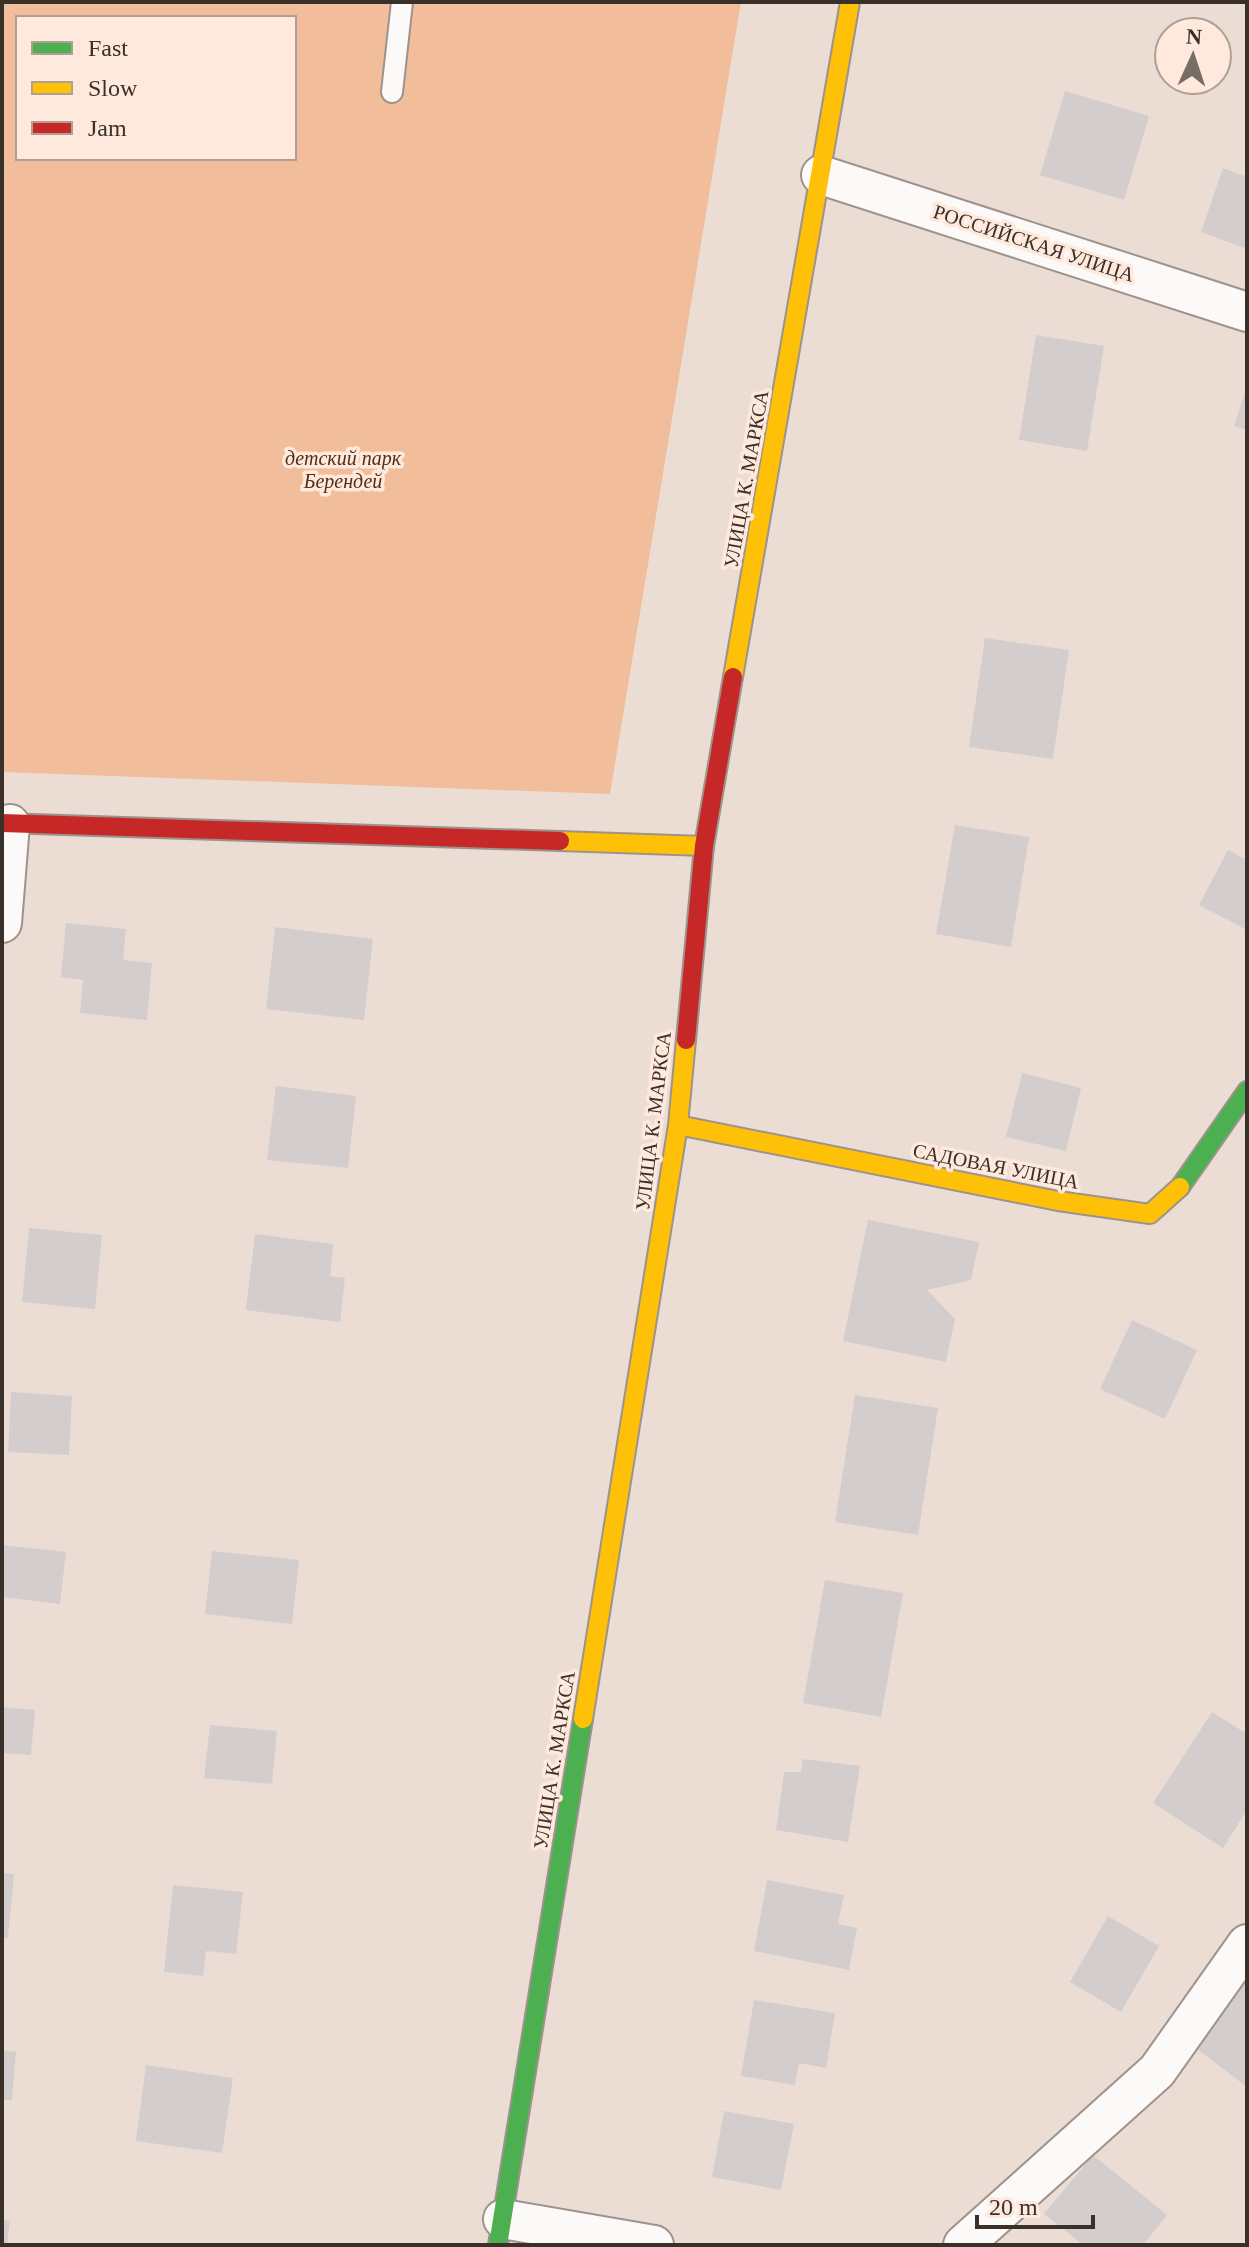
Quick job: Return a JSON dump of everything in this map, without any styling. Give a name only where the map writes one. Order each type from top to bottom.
[{"type":"main road","name":"УЛИЦА К. МАРКСА","points":[[501,2232],[678,1125],[704,846],[850,2]]},
{"type":"main road","points":[[6,824],[704,846]]},
{"type":"main road","name":"САДОВАЯ УЛИЦА","points":[[678,1125],[1058,1201],[1150,1214],[1161,1209],[1185,1181],[1247,1091]]},
{"type":"street","name":"РОССИЙСКАЯ УЛИЦА","points":[[821,175],[1247,312]]},
{"type":"street","points":[[2,923],[6,824]]},
{"type":"street","points":[[963,2245],[1157,2071],[1247,1944]]},
{"type":"street","points":[[501,2232],[654,2245]]},
{"type":"lane","points":[[392,92],[402,2]]},
{"type":"green space","name":"детский парк Берендей","points":[[2,2],[741,2],[610,794],[2,772]]},
{"type":"building","points":[[1065,91],[1149,116],[1124,200],[1040,175]]},
{"type":"building","points":[[1223,168],[1247,177],[1247,249],[1201,232]]},
{"type":"building","points":[[1036,335],[1104,346],[1087,451],[1019,440]]},
{"type":"building","points":[[1247,389],[1247,430],[1234,426]]},
{"type":"building","points":[[985,638],[1069,650],[1053,759],[969,747]]},
{"type":"building","points":[[955,825],[1029,837],[1011,947],[936,934]]},
{"type":"building","points":[[1228,850],[1247,860],[1247,930],[1199,905]]},
{"type":"building","points":[[66,923],[126,929],[123,960],[152,963],[147,1020],[80,1013],[83,980],[61,977]]},
{"type":"building","points":[[275,927],[373,939],[364,1020],[266,1009]]},
{"type":"building","points":[[1022,1073],[1081,1088],[1066,1151],[1006,1137]]},
{"type":"building","points":[[276,1086],[356,1096],[348,1168],[267,1160]]},
{"type":"building","points":[[868,1220],[979,1242],[971,1280],[927,1290],[955,1319],[946,1362],[843,1341]]},
{"type":"building","points":[[29,1228],[102,1235],[95,1309],[22,1302]]},
{"type":"building","points":[[255,1234],[333,1244],[330,1276],[345,1278],[340,1322],[246,1310]]},
{"type":"building","points":[[1132,1320],[1197,1350],[1165,1419],[1100,1389]]},
{"type":"building","points":[[11,1392],[72,1396],[69,1455],[8,1452]]},
{"type":"building","points":[[855,1395],[938,1408],[918,1535],[835,1522]]},
{"type":"building","points":[[2,1545],[66,1552],[60,1604],[2,1597]]},
{"type":"building","points":[[212,1551],[299,1560],[292,1624],[205,1614]]},
{"type":"building","points":[[825,1580],[903,1593],[881,1717],[803,1703]]},
{"type":"building","points":[[2,1707],[35,1710],[31,1755],[2,1753]]},
{"type":"building","points":[[1212,1712],[1247,1734],[1247,1810],[1223,1848],[1153,1803]]},
{"type":"building","points":[[210,1725],[277,1731],[272,1784],[204,1778]]},
{"type":"building","points":[[803,1759],[860,1766],[848,1842],[776,1830],[784,1772],[801,1772]]},
{"type":"building","points":[[2,1873],[14,1874],[8,1938],[2,1938]]},
{"type":"building","points":[[767,1880],[844,1895],[838,1924],[857,1928],[849,1970],[754,1951]]},
{"type":"building","points":[[173,1885],[243,1892],[236,1954],[206,1951],[203,1976],[164,1972]]},
{"type":"building","points":[[1108,1916],[1159,1946],[1121,2012],[1070,1982]]},
{"type":"building","points":[[1241,1981],[1247,1986],[1247,2087],[1192,2045]]},
{"type":"building","points":[[754,2000],[835,2013],[826,2068],[799,2063],[795,2085],[741,2076]]},
{"type":"building","points":[[2,2051],[16,2052],[12,2100],[2,2100]]},
{"type":"building","points":[[146,2065],[233,2078],[222,2153],[136,2141]]},
{"type":"building","points":[[724,2111],[794,2124],[781,2190],[712,2177]]},
{"type":"building","points":[[1093,2155],[1167,2215],[1143,2245],[1083,2245],[1044,2214]]},
{"type":"building","points":[[2,2220],[10,2221],[7,2245],[2,2245]]},
{"type":"traffic: fast","points":[[1180,1187],[1247,1091]]},
{"type":"traffic: fast","points":[[498,2245],[583,1719]]},
{"type":"traffic: slow","points":[[733,677],[850,2]]},
{"type":"traffic: slow","points":[[560,841],[704,846]]},
{"type":"traffic: slow","points":[[583,1719],[678,1125],[686,1040]]},
{"type":"traffic: slow","points":[[678,1125],[1058,1201],[1150,1214],[1180,1187]]},
{"type":"traffic: jam","points":[[686,1040],[704,846],[733,677]]},
{"type":"traffic: jam","points":[[2,823],[560,841]]}]
